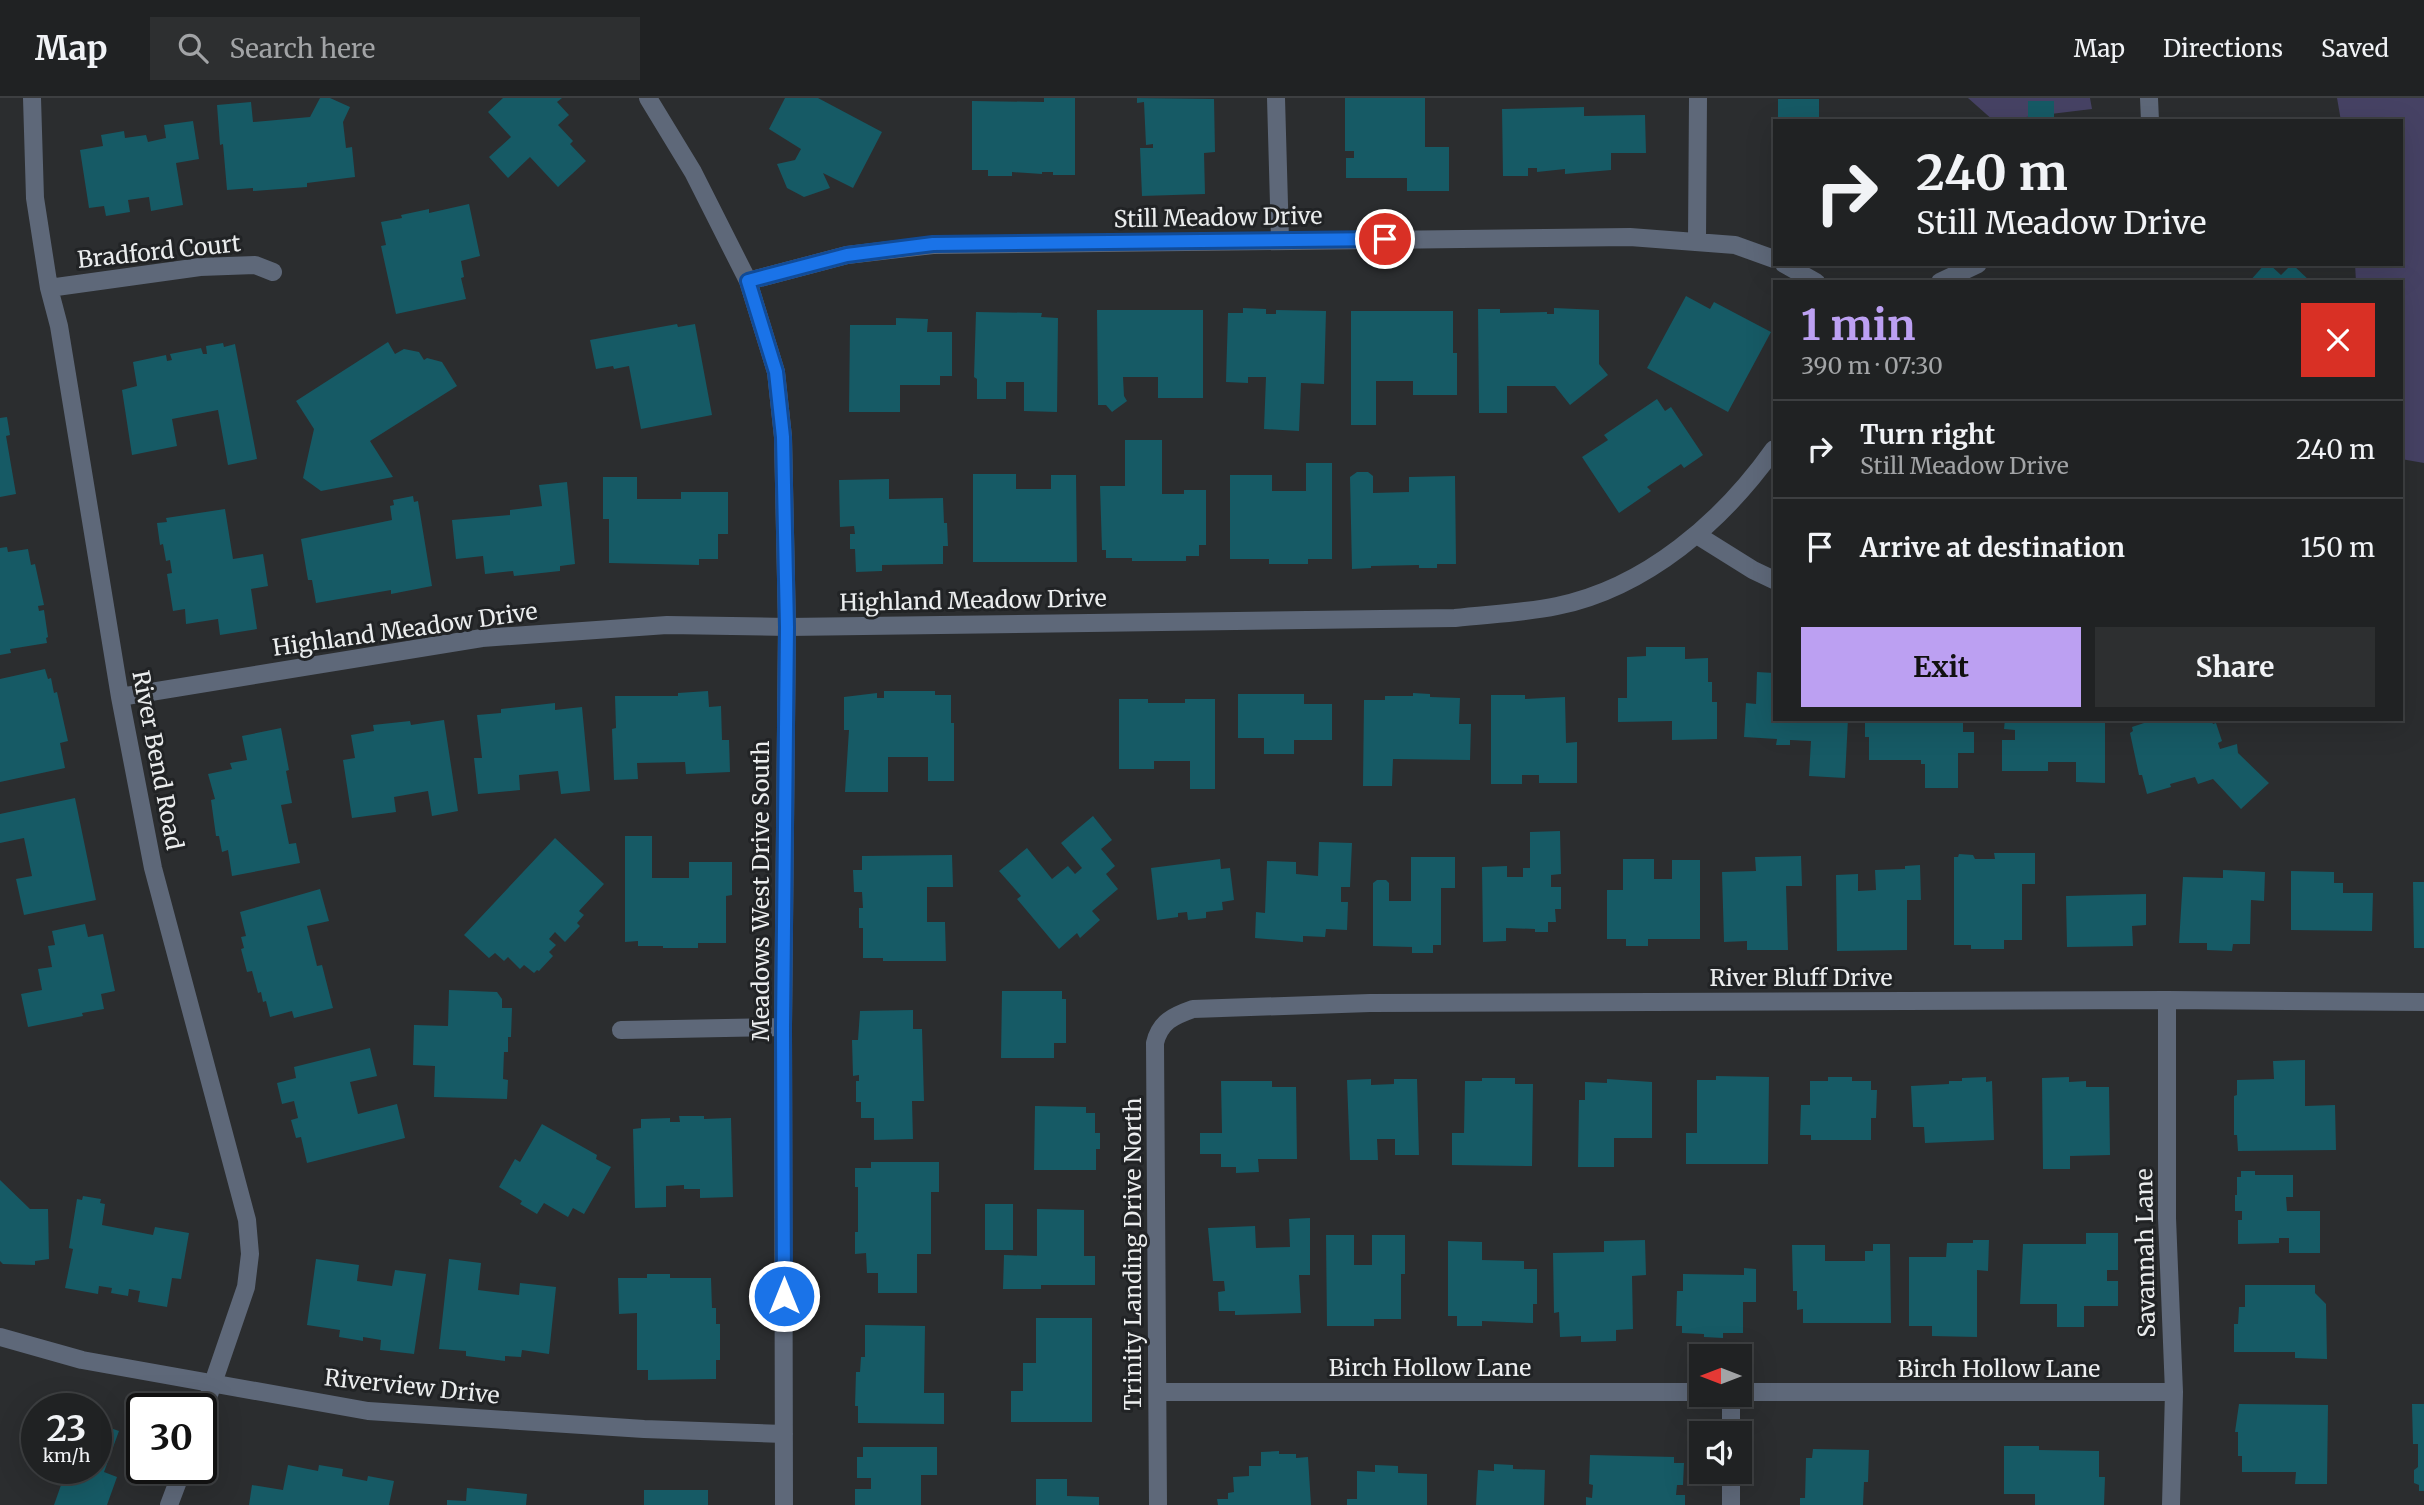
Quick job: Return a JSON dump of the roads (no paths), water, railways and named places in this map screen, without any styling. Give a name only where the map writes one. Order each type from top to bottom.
[{"type":"street","name":"River Bend Road","points":[[32,98],[34,198],[49,288],[59,327],[120,697],[153,868],[247,1220],[250,1254],[246,1287],[210,1393]]},
{"type":"street","name":"Meadows West Drive South","points":[[648,98],[694,172],[748,281],[776,372],[783,437],[787,627],[783,1027],[784,1505]]},
{"type":"street","points":[[1276,98],[1280,240]]},
{"type":"street","points":[[1697,241],[1698,98]]},
{"type":"street","points":[[2149,98],[2150,119]]},
{"type":"street","name":"Still Meadow Drive","points":[[748,281],[847,255],[933,244],[1630,237],[1735,245],[1773,259]]},
{"type":"street","name":"Bradford Court","points":[[49,288],[200,267],[255,265],[273,272]]},
{"type":"street","points":[[1788,266],[1812,280]]},
{"type":"street","points":[[1944,280],[1974,266]]},
{"type":"street","name":"Highland Meadow Drive","points":[[120,697],[482,638],[667,625],[787,627],[1455,618],[1557,606],[1592,596],[1651,569],[1697,535],[1755,477],[1773,450]]},
{"type":"street","points":[[1697,535],[1773,580]]},
{"type":"street","name":"River Bluff Drive","points":[[1179,1014],[1193,1009],[1370,1003],[2167,1000],[2424,1002]]},
{"type":"street","name":"Savannah Lane","points":[[2167,1000],[2167,1218],[2174,1392],[2171,1505]]},
{"type":"street","name":"Trinity Landing Drive North","points":[[1158,1505],[1155,1043],[1158,1031],[1166,1021],[1179,1014]]},
{"type":"street","points":[[621,1030],[783,1027]]},
{"type":"street","name":"Riverview Drive","points":[[0,1337],[82,1360],[368,1411],[644,1429],[784,1434]]},
{"type":"street","name":"Birch Hollow Lane","points":[[1158,1392],[1689,1392]]},
{"type":"street","name":"Birch Hollow Lane","points":[[1752,1392],[2174,1392]]},
{"type":"street","points":[[169,1505],[177,1484]]},
{"type":"street","points":[[1731,1484],[1731,1505]]}]
